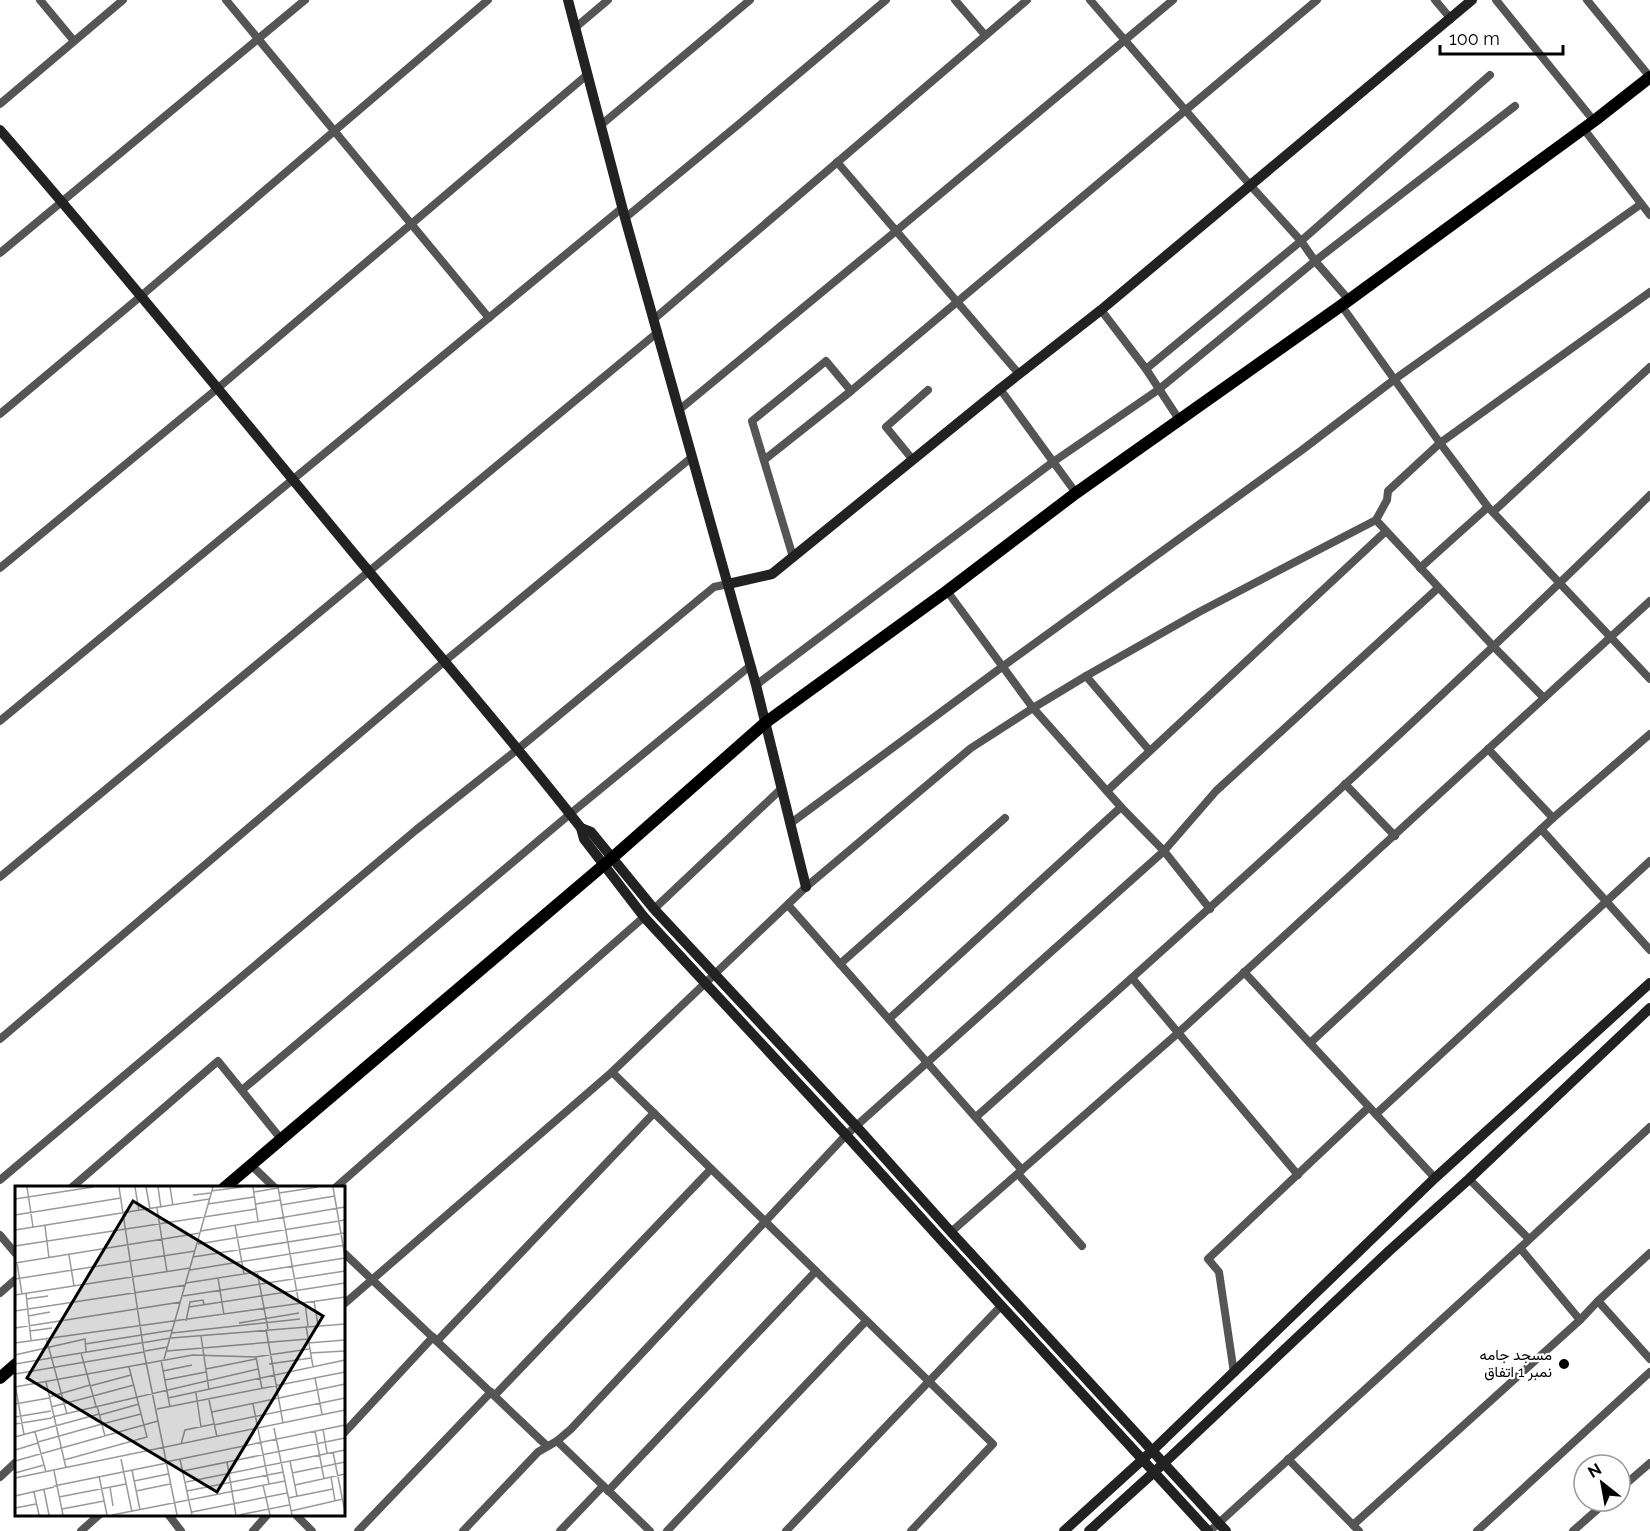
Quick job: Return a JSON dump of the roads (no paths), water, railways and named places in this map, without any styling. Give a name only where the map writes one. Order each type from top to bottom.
[{"type":"main road","points":[[568,0],[623,213],[756,685],[806,887]]},
{"type":"main road","points":[[728,584],[772,574],[1101,310],[1473,0]]},
{"type":"main road","points":[[226,1186],[608,861],[765,723],[947,591],[1076,493],[1345,302],[1650,77]]},
{"type":"main road","points":[[0,130],[63,202],[518,749],[581,828],[584,839],[654,909],[856,1126],[1224,1529]]},
{"type":"main road","points":[[608,861],[644,917],[1209,1531]]},
{"type":"main road","points":[[1065,1531],[1234,1373],[1435,1179],[1650,983]]},
{"type":"main road","points":[[1089,1531],[1154,1473],[1650,1008]]},
{"type":"main road","points":[[0,1378],[15,1365]]},
{"type":"street","points":[[40,0],[74,41]]},
{"type":"street","points":[[0,104],[123,0]]},
{"type":"street","points":[[226,0],[489,318]]},
{"type":"street","points":[[0,253],[305,0]]},
{"type":"street","points":[[0,414],[141,297],[488,0]]},
{"type":"street","points":[[576,27],[608,0]]},
{"type":"street","points":[[602,125],[750,0]]},
{"type":"street","points":[[0,721],[489,318],[748,117],[886,0]]},
{"type":"street","points":[[955,0],[985,35]]},
{"type":"street","points":[[654,319],[1027,0]]},
{"type":"street","points":[[1090,0],[1301,241],[1345,302],[1395,380],[1490,510],[1650,679]]},
{"type":"street","points":[[679,410],[1173,0]]},
{"type":"street","points":[[764,460],[851,391],[1317,0]]},
{"type":"street","points":[[1435,0],[1451,18]]},
{"type":"street","points":[[1496,0],[1588,124],[1650,214]]},
{"type":"street","points":[[1587,0],[1650,77]]},
{"type":"street","points":[[0,568],[218,388],[588,74]]},
{"type":"street","points":[[1146,369],[1301,241],[1490,75]]},
{"type":"street","points":[[756,685],[1053,462],[1158,390],[1315,261],[1515,106]]},
{"type":"street","points":[[837,162],[1019,374]]},
{"type":"street","points":[[791,823],[1395,380],[1641,204]]},
{"type":"street","points":[[345,1303],[612,1072],[806,887],[971,748],[1086,676],[1199,612],[1376,520],[1387,500],[1388,491],[1440,443],[1650,291]]},
{"type":"street","points":[[1101,310],[1146,369],[1180,421]]},
{"type":"street","points":[[0,877],[658,332]]},
{"type":"street","points":[[793,557],[752,421],[826,361],[851,391]]},
{"type":"street","points":[[1420,568],[1490,510],[1650,367]]},
{"type":"street","points":[[1000,389],[1076,493]]},
{"type":"street","points":[[913,460],[886,427],[928,390]]},
{"type":"street","points":[[0,1039],[445,661],[692,457]]},
{"type":"street","points":[[976,1118],[1210,909],[1494,647],[1650,495]]},
{"type":"street","points":[[1376,520],[1544,699]]},
{"type":"street","points":[[1107,791],[1386,531]]},
{"type":"street","points":[[0,1180],[417,830],[714,586],[728,584]]},
{"type":"street","points":[[463,1531],[538,1452],[572,1429],[846,1135],[1164,851],[1216,791],[1438,588]]},
{"type":"street","points":[[947,591],[1033,708],[1121,807],[1164,851],[1210,909]]},
{"type":"street","points":[[951,1232],[1178,1033],[1650,601]]},
{"type":"street","points":[[242,1090],[750,666]]},
{"type":"street","points":[[1086,676],[1149,750]]},
{"type":"street","points":[[1310,1043],[1553,818],[1650,734]]},
{"type":"street","points":[[1488,749],[1553,818]]},
{"type":"street","points":[[1345,784],[1395,836]]},
{"type":"street","points":[[654,909],[783,788]]},
{"type":"street","points":[[889,1019],[1121,807]]},
{"type":"street","points":[[840,964],[1005,818]]},
{"type":"street","points":[[1541,829],[1650,950]]},
{"type":"street","points":[[1376,1114],[1650,861]]},
{"type":"street","points":[[788,905],[976,1118],[1083,1246]]},
{"type":"street","points":[[337,1186],[644,917]]},
{"type":"street","points":[[1244,972],[1435,1179]]},
{"type":"street","points":[[1132,978],[1298,1175]]},
{"type":"street","points":[[73,1186],[218,1061],[281,1139]]},
{"type":"street","points":[[612,1072],[993,1444],[911,1531]]},
{"type":"street","points":[[1234,1373],[1219,1272],[1208,1259],[1369,1107]]},
{"type":"street","points":[[345,1432],[654,1113]]},
{"type":"street","points":[[1209,1531],[1224,1529],[1288,1459],[1650,1127]]},
{"type":"street","points":[[251,1165],[273,1186]]},
{"type":"street","points":[[358,1531],[711,1169]]},
{"type":"street","points":[[1469,1179],[1529,1239]]},
{"type":"street","points":[[0,1235],[15,1253]]},
{"type":"street","points":[[1520,1248],[1580,1320]]},
{"type":"street","points":[[1288,1459],[1356,1528],[1650,1253]]},
{"type":"street","points":[[345,1254],[547,1446]]},
{"type":"street","points":[[560,1531],[606,1488],[816,1271]]},
{"type":"street","points":[[0,1293],[15,1280]]},
{"type":"street","points":[[1598,1300],[1650,1359]]},
{"type":"street","points":[[786,1531],[1001,1306]]},
{"type":"street","points":[[667,1531],[866,1321]]},
{"type":"street","points":[[1477,1531],[1650,1372]]},
{"type":"street","points":[[556,1441],[650,1531]]},
{"type":"street","points":[[0,1477],[15,1463]]},
{"type":"street","points":[[1632,1479],[1650,1463]]},
{"type":"street","points":[[1573,1531],[1593,1513]]},
{"type":"street","points":[[81,1531],[99,1516]]},
{"type":"street","points":[[169,1516],[182,1531]]},
{"type":"street","points":[[252,1531],[267,1516]]},
{"type":"street","points":[[296,1516],[312,1531]]},
{"type":"place","name":"مسجد جامه نمبر 1 اتفاق","points":[[1564,1364]]}]
